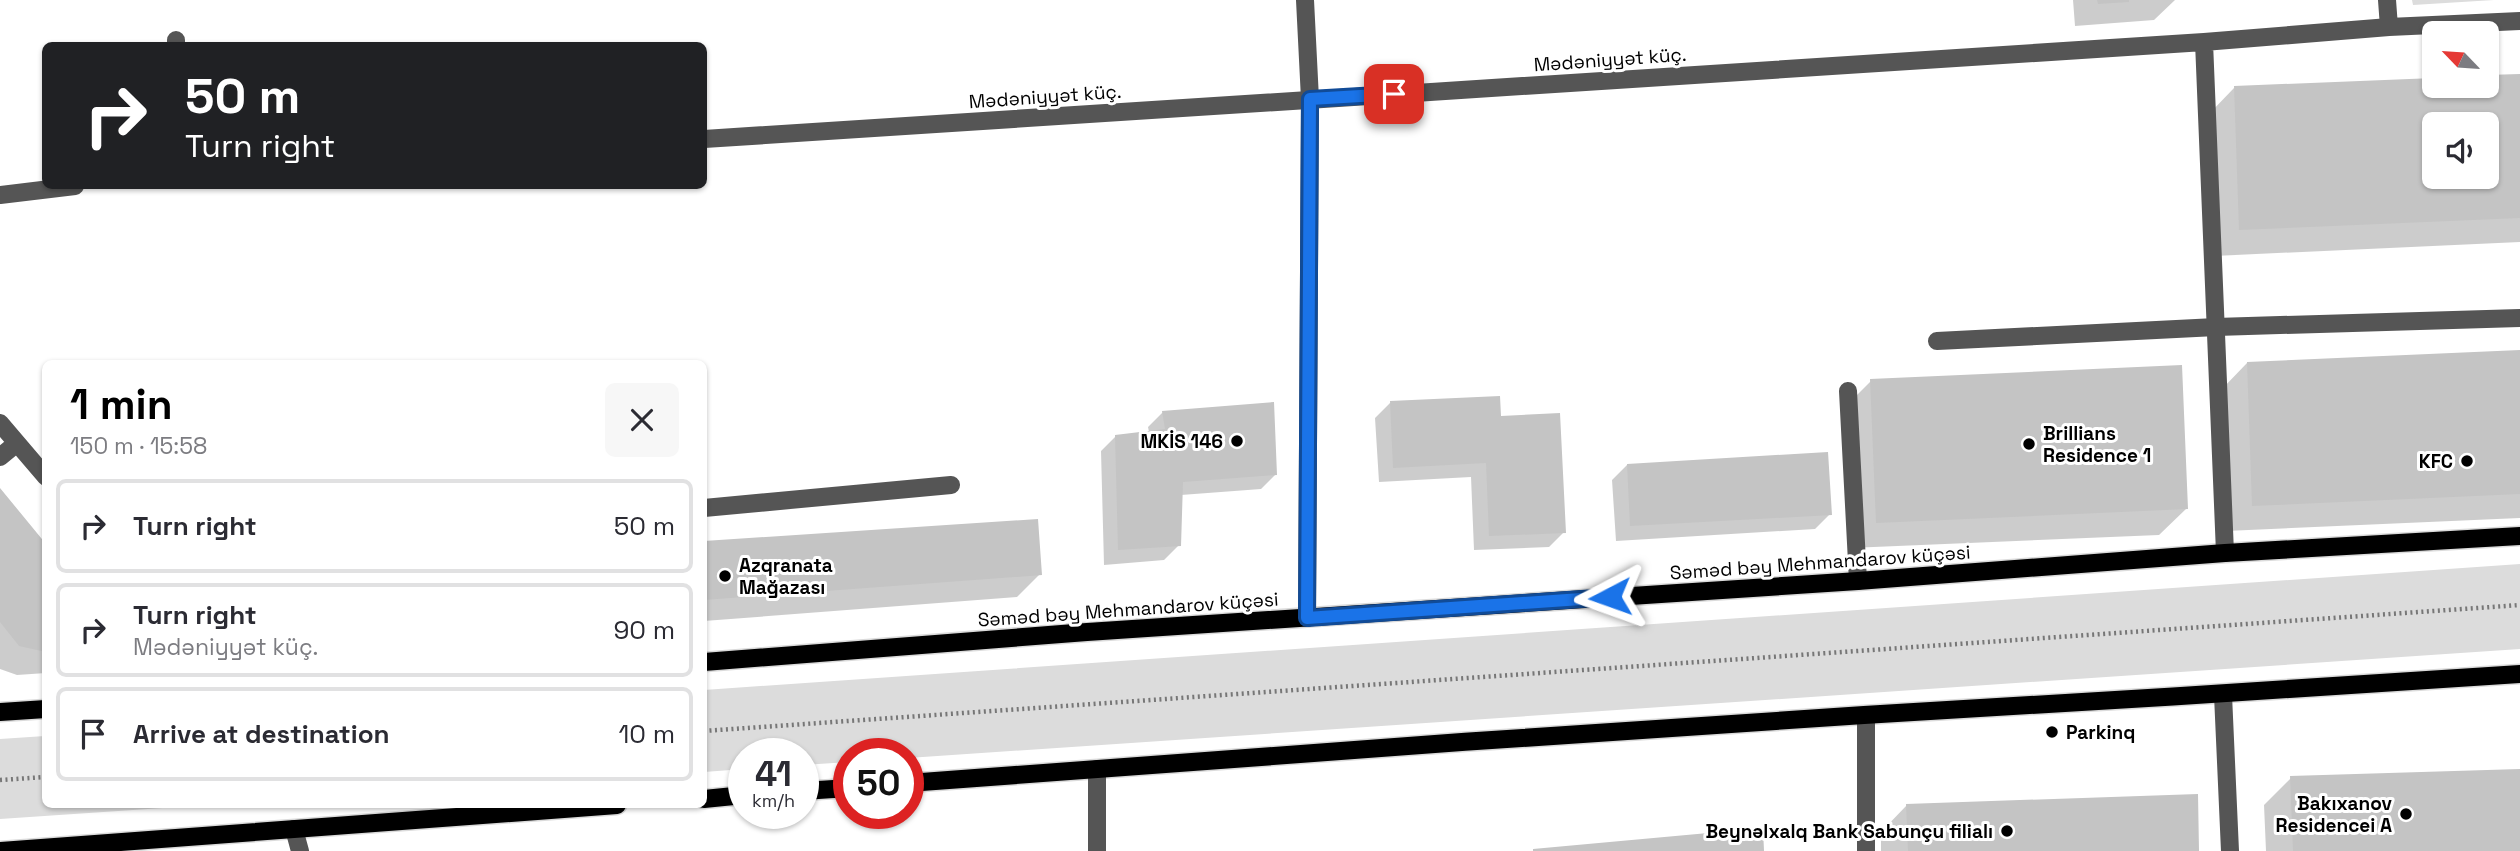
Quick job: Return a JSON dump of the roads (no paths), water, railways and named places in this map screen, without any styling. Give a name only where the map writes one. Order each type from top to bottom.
[{"type":"main road","name":"Səməd bəy Mehmandarov küçəsi","points":[[707,662],[1087,632],[1858,581],[2225,552],[2520,536]]},
{"type":"main road","points":[[924,782],[1866,715],[2223,695],[2520,674]]},
{"type":"main road","points":[[0,712],[42,709]]},
{"type":"main road","points":[[707,799],[728,797]]},
{"type":"main road","points":[[0,851],[123,847],[293,829],[576,808]]},
{"type":"street","points":[[1305,0],[1310,99],[1307,618]]},
{"type":"street","points":[[2387,0],[2389,27]]},
{"type":"street","name":"Mədəniyyət küç.","points":[[707,139],[2204,42],[2389,27],[2520,22]]},
{"type":"street","points":[[2204,42],[2225,552]]},
{"type":"street","points":[[0,195],[50,189]]},
{"type":"street","points":[[1937,341],[2216,327],[2520,318]]},
{"type":"street","points":[[1848,391],[1858,581]]},
{"type":"street","points":[[0,423],[42,472]]},
{"type":"street","points":[[0,457],[17,443]]},
{"type":"street","points":[[707,508],[951,485]]},
{"type":"street","points":[[2223,695],[2230,851]]},
{"type":"street","points":[[1866,715],[1866,851]]},
{"type":"street","points":[[1097,769],[1097,851]]},
{"type":"street","points":[[293,829],[300,851]]},
{"type":"place","name":"MKİS 146","points":[[1237,441]]},
{"type":"place","name":"Brillians Residence 1","points":[[2029,444]]},
{"type":"place","name":"KFC","points":[[2467,461]]},
{"type":"place","name":"Azqranata Mağazası","points":[[725,576]]},
{"type":"place","name":"Parkinq","points":[[2052,732]]},
{"type":"place","name":"Bakıxanov Residencei A","points":[[2406,814]]},
{"type":"place","name":"Beynəlxalq Bank Sabunçu filialı","points":[[2007,831]]}]
